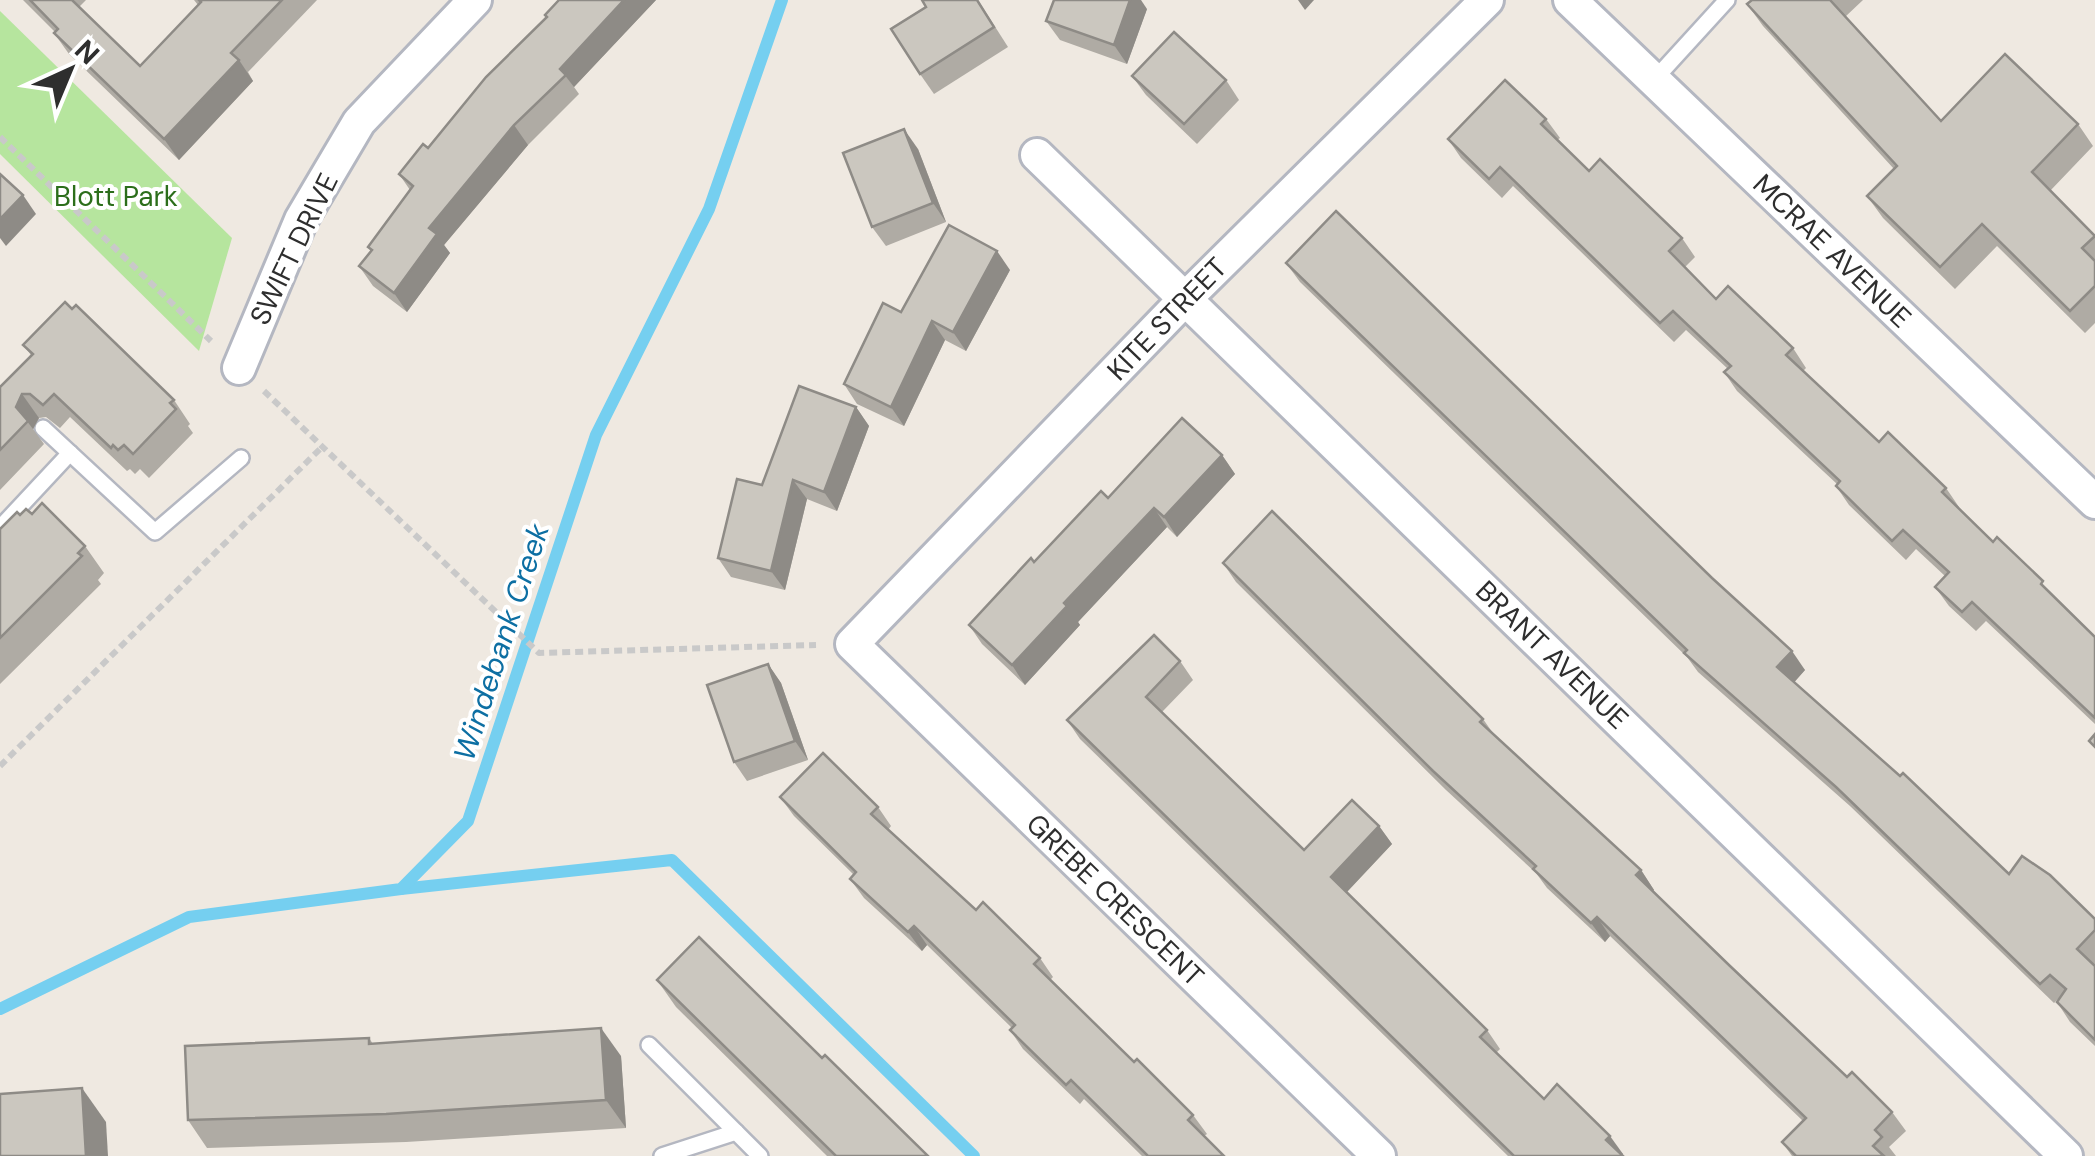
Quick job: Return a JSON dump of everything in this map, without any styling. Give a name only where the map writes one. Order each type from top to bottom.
[{"type":"street","name":"SWIFT DRIVE","points":[[239,368],[301,220],[359,122],[475,0]]},
{"type":"street","name":"KITE STREET","points":[[852,644],[1186,298],[1487,0]]},
{"type":"street","name":"MCRAE AVENUE","points":[[1570,0],[2095,502]]},
{"type":"street","name":"BRANT AVENUE","points":[[1037,156],[2066,1156]]},
{"type":"street","name":"GREBE CRESCENT","points":[[852,644],[1379,1156]]},
{"type":"lane","points":[[1654,80],[1727,0]]},
{"type":"lane","points":[[44,428],[155,532],[241,458]]},
{"type":"lane","points":[[0,528],[70,453]]},
{"type":"lane","points":[[649,1046],[760,1156]]},
{"type":"lane","points":[[662,1156],[736,1132]]},
{"type":"path","points":[[0,137],[539,653],[852,644]]},
{"type":"path","points":[[0,766],[322,447]]},
{"type":"green space","name":"Blott Park","points":[[0,11],[232,238],[199,351],[0,154]]},
{"type":"building","points":[[30,0],[72,0],[140,66],[199,0],[282,0],[231,53],[239,60],[164,139],[54,33],[58,29]]},
{"type":"building","points":[[559,0],[624,0],[560,69],[566,75],[514,125],[429,228],[437,234],[394,293],[359,266],[372,250],[368,247],[413,186],[399,174],[423,144],[428,148],[486,77]]},
{"type":"building","points":[[922,0],[977,0],[994,27],[920,74],[891,29],[926,7]]},
{"type":"building","points":[[1054,0],[1130,0],[1114,45],[1046,21]]},
{"type":"building","points":[[1752,0],[1830,0],[1941,121],[2005,54],[2078,124],[2032,172],[2095,236],[2082,248],[2095,261],[2095,286],[2070,311],[1982,224],[1940,267],[1867,196],[1897,166],[1747,4]]},
{"type":"building","points":[[1174,32],[1226,80],[1184,124],[1132,76]]},
{"type":"building","points":[[1505,80],[1546,119],[1541,124],[1589,171],[1600,159],[1682,238],[1669,251],[1716,299],[1728,286],[1793,348],[1786,355],[1879,442],[1888,432],[1946,488],[1942,492],[1993,542],[1997,537],[2095,637],[2095,718],[1972,602],[1962,612],[1935,587],[1949,572],[1903,530],[1892,541],[1836,486],[1840,481],[1724,372],[1731,366],[1673,311],[1660,323],[1500,167],[1489,179],[1448,139]]},
{"type":"building","points":[[904,129],[933,203],[872,227],[843,153]]},
{"type":"building","points":[[0,174],[23,195],[0,219]]},
{"type":"building","points":[[1336,211],[1712,578],[1792,651],[1777,667],[1900,776],[1903,773],[2009,874],[2022,856],[2050,875],[2095,919],[2095,930],[2077,949],[2095,966],[2095,1040],[2057,1002],[2066,989],[2050,975],[2040,984],[1836,787],[1684,653],[1687,650],[1286,263]]},
{"type":"building","points":[[949,225],[997,251],[953,332],[932,321],[891,407],[844,384],[883,303],[901,312]]},
{"type":"building","points":[[65,302],[72,309],[76,305],[174,400],[170,403],[176,409],[133,454],[124,445],[118,450],[113,445],[111,448],[54,394],[43,405],[30,394],[22,394],[16,407],[28,421],[0,450],[0,387],[33,354],[23,345]]},
{"type":"building","points":[[799,386],[856,407],[824,492],[793,480],[771,571],[718,558],[737,479],[762,485]]},
{"type":"building","points":[[1182,418],[1222,455],[1164,517],[1154,508],[1064,603],[1067,606],[1012,665],[969,625],[1101,491],[1108,498]]},
{"type":"building","points":[[42,503],[85,546],[78,553],[82,556],[0,638],[0,529],[17,512],[20,515],[26,509],[32,514]]},
{"type":"building","points":[[1272,511],[1483,719],[1480,722],[1641,870],[1636,875],[1847,1077],[1852,1072],[1892,1112],[1875,1130],[1882,1137],[1873,1146],[1884,1156],[1796,1156],[1782,1142],[1806,1118],[1597,917],[1591,923],[1533,869],[1536,866],[1433,771],[1223,563]]},
{"type":"building","points":[[1154,635],[1180,661],[1146,697],[1304,850],[1352,800],[1379,826],[1331,877],[1487,1030],[1480,1037],[1544,1099],[1557,1084],[1610,1136],[1606,1140],[1623,1156],[1514,1156],[1067,720]]},
{"type":"building","points":[[768,664],[795,741],[734,762],[707,685]]},
{"type":"building","points":[[823,753],[878,807],[871,814],[976,910],[983,902],[1040,958],[1034,964],[1193,1115],[1188,1120],[1224,1156],[1148,1156],[1071,1080],[1066,1085],[1010,1030],[1015,1025],[914,926],[908,932],[850,879],[856,872],[780,797]]},
{"type":"building","points":[[699,937],[928,1156],[836,1156],[657,980]]},
{"type":"building","points":[[601,1028],[606,1100],[386,1114],[188,1120],[185,1046],[369,1038],[369,1044]]},
{"type":"building","points":[[82,1088],[86,1156],[0,1156],[0,1094]]},
{"type":"waterway","name":"Windebank Creek","points":[[0,1009],[189,917],[401,889],[468,821],[596,435],[709,209],[782,0]]},
{"type":"waterway","points":[[401,889],[672,860],[974,1156]]}]
